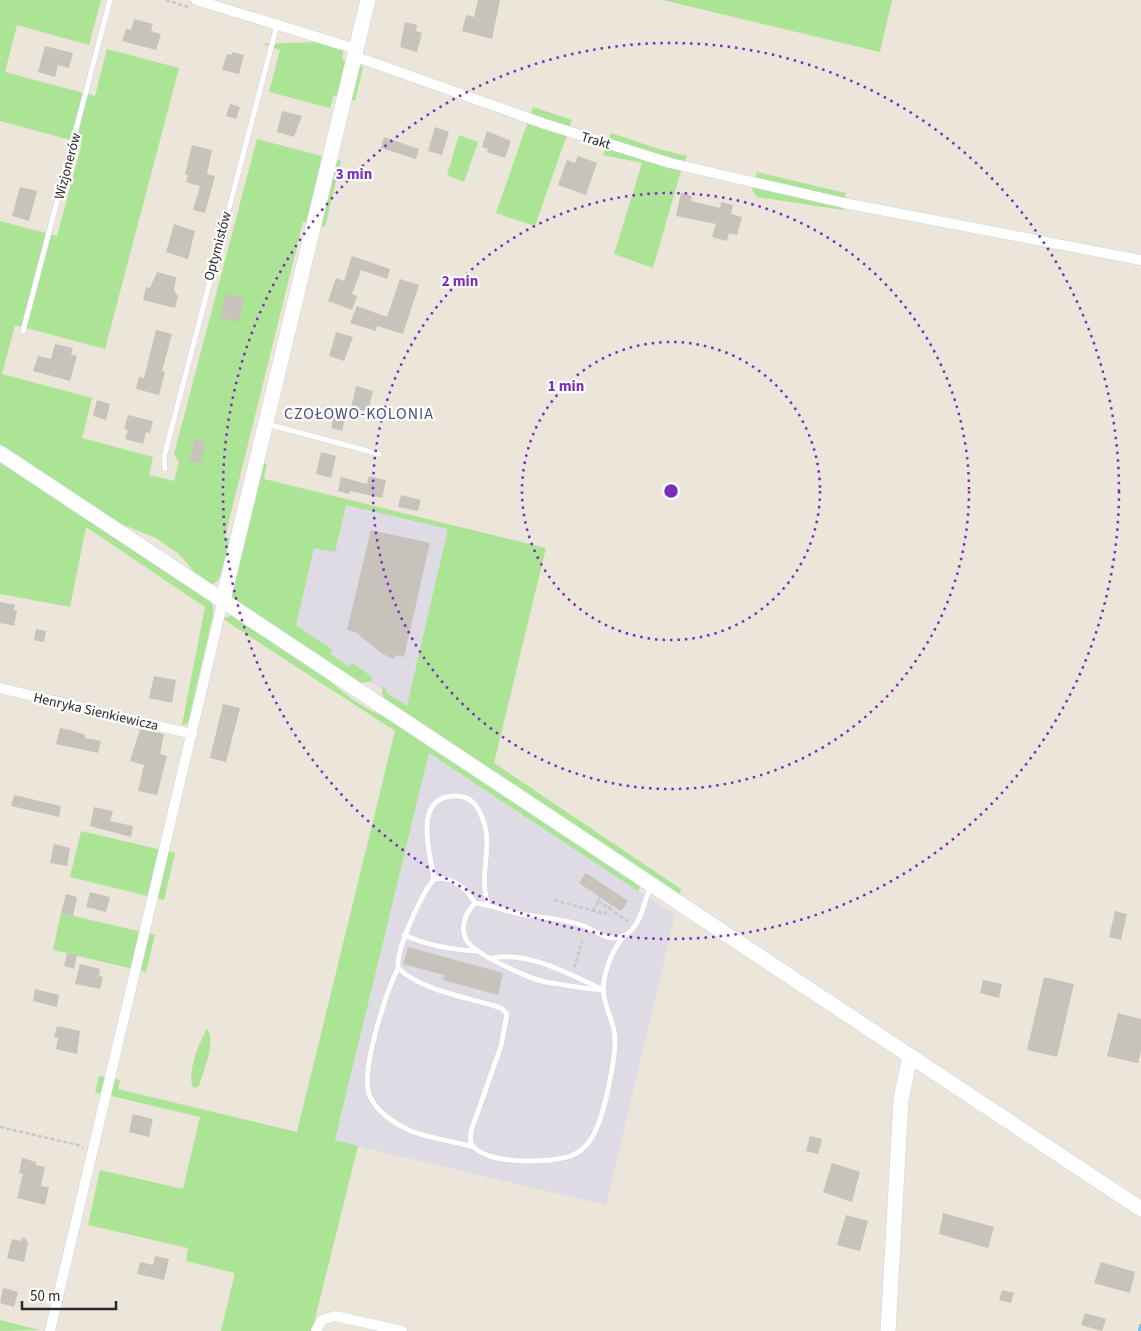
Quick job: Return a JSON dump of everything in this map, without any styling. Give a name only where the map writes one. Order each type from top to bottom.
[{"type":"main road","points":[[223,600],[264,423],[368,0]]},
{"type":"main road","points":[[0,453],[1141,1209]]},
{"type":"main road","points":[[888,1331],[901,1100],[910,1056]]},
{"type":"street","name":"Trakt","points":[[196,0],[355,52],[545,124],[670,162],[844,203],[1141,260]]},
{"type":"street","points":[[50,1331],[223,600]]},
{"type":"street","name":"Henryka Sienkiewicza","points":[[0,688],[192,734]]},
{"type":"street","points":[[316,1331],[322,1320],[335,1316],[402,1331]]},
{"type":"lane","name":"Wizjonerów","points":[[23,331],[110,0]]},
{"type":"lane","name":"Optymistów","points":[[165,469],[164,457],[192,345],[277,25]]},
{"type":"lane","points":[[264,423],[379,454]]},
{"type":"lane","points":[[488,904],[483,885],[483,868],[489,844],[479,809],[473,801],[465,796],[447,796],[439,800],[431,808],[425,827],[434,879],[404,935],[397,959],[398,968],[388,988],[369,1064],[367,1082],[370,1095],[387,1117],[413,1132],[475,1148],[483,1153],[500,1158],[532,1161],[564,1159],[587,1146],[596,1131],[614,1053],[615,1038],[604,990],[612,956],[624,936],[635,926],[652,884]]},
{"type":"lane","points":[[434,879],[452,880],[462,887],[475,902],[521,914],[554,918],[583,926],[614,939],[624,936]]},
{"type":"lane","points":[[475,902],[469,909],[464,930],[468,942],[478,951],[524,975],[546,982],[604,990]]},
{"type":"lane","points":[[404,935],[446,950],[478,951]]},
{"type":"lane","points":[[492,958],[515,957],[571,975],[604,990]]},
{"type":"lane","points":[[398,968],[405,975],[423,983],[501,1008],[507,1014],[501,1046],[483,1092],[471,1132],[470,1141],[475,1148]]},
{"type":"path","points":[[593,911],[600,897]]},
{"type":"path","points":[[554,900],[605,914],[612,904]]},
{"type":"path","points":[[598,901],[635,926]]},
{"type":"path","points":[[571,975],[582,941]]},
{"type":"path","points":[[0,1127],[78,1145],[91,1153]]},
{"type":"shaded area","points":[[263,479],[450,525],[407,706],[235,592]]},
{"type":"shaded area","points":[[429,753],[675,915],[606,1205],[335,1141]]},
{"type":"green space","points":[[0,0],[101,0],[89,45],[17,25],[5,72],[95,96],[107,49],[179,68],[105,349],[15,325],[2,374],[92,398],[82,438],[153,457],[149,475],[174,481],[179,462],[174,454],[257,139],[341,161],[325,227],[303,222],[225,537],[231,539],[219,579],[212,585],[201,580],[179,554],[156,538],[114,521],[0,447],[0,221],[57,236],[82,143],[0,121]]},
{"type":"green space","points":[[663,0],[892,0],[880,52]]},
{"type":"green space","points":[[345,41],[342,59],[363,67],[355,101],[334,95],[330,108],[269,92],[280,50],[262,44]]},
{"type":"green space","points":[[533,107],[572,120],[535,226],[496,213]]},
{"type":"green space","points":[[611,133],[687,156],[653,268],[614,254],[642,163],[603,155]]},
{"type":"green space","points":[[459,135],[478,142],[464,182],[447,175]]},
{"type":"green space","points":[[757,172],[846,193],[843,210],[757,197],[752,190]]},
{"type":"green space","points":[[0,460],[208,599],[213,606],[213,615],[188,723],[182,725],[205,607],[86,527],[70,607],[0,594]]},
{"type":"green space","points":[[263,464],[267,464],[264,479],[546,548],[494,763],[681,889],[680,896],[390,704],[383,697],[382,689],[384,686],[387,693],[407,706],[448,529],[346,505],[335,552],[314,548],[296,625],[333,650],[330,654],[349,667],[352,663],[371,676],[372,681],[361,683],[235,602],[231,596]]},
{"type":"green space","points":[[232,615],[294,655],[355,701],[392,720],[638,882],[640,887],[638,891],[429,753],[335,1140],[358,1146],[312,1331],[221,1331],[235,1273],[186,1261],[188,1248],[88,1225],[100,1170],[183,1189],[200,1117],[95,1092],[99,1076],[120,1080],[118,1089],[297,1132],[395,731],[223,619]]},
{"type":"green space","points":[[81,831],[175,853],[164,900],[70,877]]},
{"type":"green space","points":[[61,913],[155,935],[146,972],[53,950]]},
{"type":"green space","points":[[207,1029],[210,1034],[210,1048],[199,1086],[194,1088],[191,1075],[192,1067],[197,1050]]},
{"type":"green space","points":[[0,1320],[39,1330],[0,1331]]},
{"type":"building","points":[[478,0],[500,0],[492,39],[462,31],[466,15],[474,17]]},
{"type":"building","points":[[134,19],[153,24],[151,31],[161,34],[156,50],[122,41],[126,29],[131,30]]},
{"type":"building","points":[[405,22],[417,25],[416,31],[422,33],[417,52],[400,47]]},
{"type":"building","points":[[45,46],[73,53],[69,68],[58,65],[55,77],[38,72]]},
{"type":"building","points":[[232,52],[244,55],[239,74],[222,70],[227,54],[232,55]]},
{"type":"building","points":[[230,104],[240,107],[236,119],[226,116]]},
{"type":"building","points":[[282,111],[302,116],[294,137],[277,132]]},
{"type":"building","points":[[435,127],[449,132],[442,155],[428,151]]},
{"type":"building","points":[[487,131],[511,141],[505,158],[487,152],[488,149],[482,147]]},
{"type":"building","points":[[384,137],[419,149],[416,159],[381,148]]},
{"type":"building","points":[[192,145],[212,150],[207,174],[215,176],[205,213],[193,210],[200,186],[186,182],[188,175],[185,174]]},
{"type":"building","points":[[578,156],[597,163],[586,195],[558,185],[567,160],[575,163]]},
{"type":"building","points":[[20,187],[37,191],[29,221],[12,216]]},
{"type":"building","points":[[681,193],[692,196],[691,201],[720,208],[721,202],[733,205],[731,214],[742,217],[737,235],[729,233],[727,241],[712,237],[716,224],[676,216]]},
{"type":"building","points":[[174,224],[195,231],[188,259],[166,252]]},
{"type":"building","points":[[352,256],[390,269],[387,279],[361,270],[352,294],[357,296],[352,310],[328,301],[336,278],[344,281]]},
{"type":"building","points":[[157,272],[176,277],[174,291],[178,296],[175,308],[143,300],[146,287],[150,288]]},
{"type":"building","points":[[400,279],[419,285],[403,334],[377,326],[376,331],[350,323],[357,306],[387,317]]},
{"type":"building","points":[[226,293],[244,298],[238,322],[220,317]]},
{"type":"building","points":[[156,330],[172,334],[162,371],[165,372],[159,395],[136,389],[139,377],[144,378]]},
{"type":"building","points":[[336,332],[353,337],[344,361],[329,356]]},
{"type":"building","points":[[55,344],[73,348],[71,355],[77,356],[70,381],[33,371],[38,356],[51,359]]},
{"type":"building","points":[[356,386],[373,391],[368,411],[351,409]]},
{"type":"building","points":[[97,400],[110,404],[106,420],[93,416]]},
{"type":"building","points":[[335,413],[346,416],[342,431],[331,428]]},
{"type":"building","points":[[128,415],[153,421],[150,433],[146,432],[143,444],[125,439],[128,430],[124,429]]},
{"type":"building","points":[[195,439],[206,442],[200,463],[189,460]]},
{"type":"building","points":[[321,452],[336,456],[331,478],[316,474]]},
{"type":"building","points":[[369,476],[386,480],[382,498],[350,491],[349,494],[338,491],[341,477],[367,484]]},
{"type":"building","points":[[401,495],[421,500],[418,511],[398,507]]},
{"type":"building","points":[[371,530],[430,543],[404,657],[395,655],[394,659],[383,654],[355,632],[347,630]]},
{"type":"building","points":[[0,602],[15,605],[14,610],[17,611],[14,626],[0,623]]},
{"type":"building","points":[[36,629],[46,631],[44,642],[34,640]]},
{"type":"building","points":[[154,676],[176,680],[172,703],[149,698]]},
{"type":"building","points":[[223,704],[240,708],[226,762],[210,758]]},
{"type":"building","points":[[60,728],[85,735],[85,738],[101,741],[98,753],[56,744]]},
{"type":"building","points":[[140,729],[164,734],[160,754],[167,756],[157,795],[138,791],[144,765],[130,761]]},
{"type":"building","points":[[14,795],[61,806],[59,817],[11,806]]},
{"type":"building","points":[[94,807],[113,811],[110,821],[133,826],[131,837],[90,826]]},
{"type":"building","points":[[54,844],[70,848],[67,866],[50,863]]},
{"type":"building","points":[[586,873],[628,901],[621,911],[579,883]]},
{"type":"building","points":[[90,892],[110,897],[106,912],[86,907]]},
{"type":"building","points":[[66,894],[77,897],[73,916],[61,913]]},
{"type":"building","points":[[1115,911],[1127,914],[1121,940],[1109,937]]},
{"type":"building","points":[[408,947],[503,973],[498,995],[443,980],[444,975],[403,964]]},
{"type":"building","points":[[67,953],[77,955],[74,969],[64,966]]},
{"type":"building","points":[[80,964],[100,969],[99,976],[103,977],[100,989],[75,984]]},
{"type":"building","points":[[1044,977],[1074,984],[1057,1057],[1027,1050]]},
{"type":"building","points":[[983,980],[1002,984],[999,998],[980,993]]},
{"type":"building","points":[[35,989],[59,995],[57,1007],[33,1001]]},
{"type":"building","points":[[1118,1013],[1141,1019],[1141,1050],[1138,1063],[1107,1056]]},
{"type":"building","points":[[57,1026],[80,1031],[77,1054],[56,1049],[58,1038],[54,1037]]},
{"type":"building","points":[[133,1114],[153,1119],[149,1137],[129,1132]]},
{"type":"building","points":[[810,1136],[822,1139],[818,1154],[806,1151]]},
{"type":"building","points":[[22,1158],[45,1167],[41,1186],[49,1187],[45,1205],[17,1198],[23,1174],[19,1173]]},
{"type":"building","points":[[832,1163],[860,1172],[852,1202],[823,1192]]},
{"type":"building","points":[[943,1213],[994,1227],[988,1248],[939,1234]]},
{"type":"building","points":[[846,1215],[868,1221],[860,1251],[837,1245]]},
{"type":"building","points":[[24,1237],[28,1243],[24,1262],[7,1258],[12,1239],[20,1241]]},
{"type":"building","points":[[155,1256],[169,1259],[164,1280],[137,1274],[140,1262],[153,1265]]},
{"type":"building","points":[[1101,1262],[1135,1272],[1130,1293],[1094,1283]]},
{"type":"building","points":[[3,1288],[18,1292],[14,1307],[0,1303]]},
{"type":"building","points":[[1002,1290],[1014,1293],[1011,1303],[999,1300]]},
{"type":"building","points":[[1085,1313],[1106,1319],[1102,1331],[1081,1325]]},
{"type":"waterway","points":[[1140,1331],[1141,1326]]},
{"type":"district","name":"CZOŁOWO-KOLONIA","points":[[359,413]]}]
